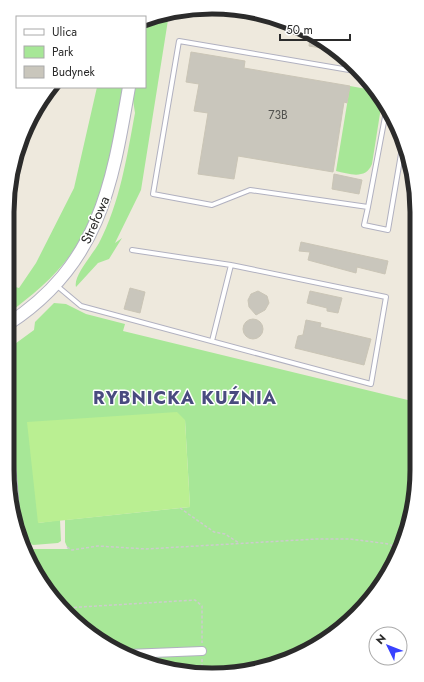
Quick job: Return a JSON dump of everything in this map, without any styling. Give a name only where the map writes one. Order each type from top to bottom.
[{"type":"street","name":"Strefowa","points":[[14,320],[25,313],[55,284],[81,249],[103,205],[115,164],[129,88]]},
{"type":"street","points":[[138,654],[202,651]]},
{"type":"lane","points":[[349,69],[179,41],[153,194],[212,205],[250,190],[368,207]]},
{"type":"lane","points":[[385,116],[364,225],[388,230],[401,154]]},
{"type":"lane","points":[[55,284],[82,306],[372,384],[386,297],[231,265],[132,250]]},
{"type":"lane","points":[[212,341],[231,265]]},
{"type":"path","points":[[180,508],[214,532],[225,534],[240,543]]},
{"type":"path","points":[[67,547],[72,550],[98,546],[146,549],[240,543],[350,539],[389,544],[395,547]]},
{"type":"path","points":[[70,608],[195,600],[202,606],[202,668]]},
{"type":"green space","points":[[170,19],[168,20],[141,190],[115,243],[122,238],[109,259],[98,263],[76,287],[77,277],[99,243],[118,196],[135,113],[133,100],[135,88],[146,88],[146,26]]},
{"type":"green space","points":[[350,86],[368,89],[381,109],[372,164],[366,172],[357,175],[336,171]]},
{"type":"green space","points":[[97,88],[125,88],[107,170],[94,210],[85,230],[75,248],[53,276],[14,309],[14,287],[19,288],[36,263],[74,188]]},
{"type":"green space","points":[[54,303],[66,304],[86,314],[125,324],[123,331],[410,401],[410,483],[406,509],[390,558],[377,580],[361,601],[333,627],[300,648],[263,661],[225,668],[199,668],[173,664],[136,653],[102,635],[81,619],[63,601],[47,580],[30,549],[68,549],[65,542],[65,520],[190,507],[185,420],[38,523],[60,520],[61,541],[58,543],[33,545],[27,541],[21,521],[14,483],[14,345],[34,330],[35,322]]},
{"type":"green space","points":[[177,412],[185,420],[190,507],[38,523],[27,422]]},
{"type":"building","points":[[310,40],[324,49],[309,46]]},
{"type":"building","points":[[191,52],[245,61],[244,68],[350,86],[347,103],[344,102],[333,172],[238,156],[234,179],[198,174],[208,113],[194,111],[199,84],[186,82]]},
{"type":"building","points":[[334,174],[362,180],[359,194],[332,189]]},
{"type":"building","points":[[301,242],[388,261],[385,274],[357,267],[356,273],[308,260],[310,252],[299,251]]},
{"type":"building","points":[[130,288],[145,292],[140,313],[124,309]]},
{"type":"building","points":[[258,291],[267,296],[269,303],[265,310],[256,315],[249,307],[248,300],[251,294]]},
{"type":"building","points":[[310,291],[342,298],[338,313],[327,311],[327,308],[307,303]]},
{"type":"building","points":[[249,319],[257,319],[263,325],[263,333],[257,339],[249,339],[243,333],[243,325]]},
{"type":"building","points":[[306,320],[321,323],[320,327],[371,339],[364,365],[295,348],[298,336],[303,335]]},
{"type":"district","name":"RYBNICKA KUŹNIA","points":[[185,398]]}]
